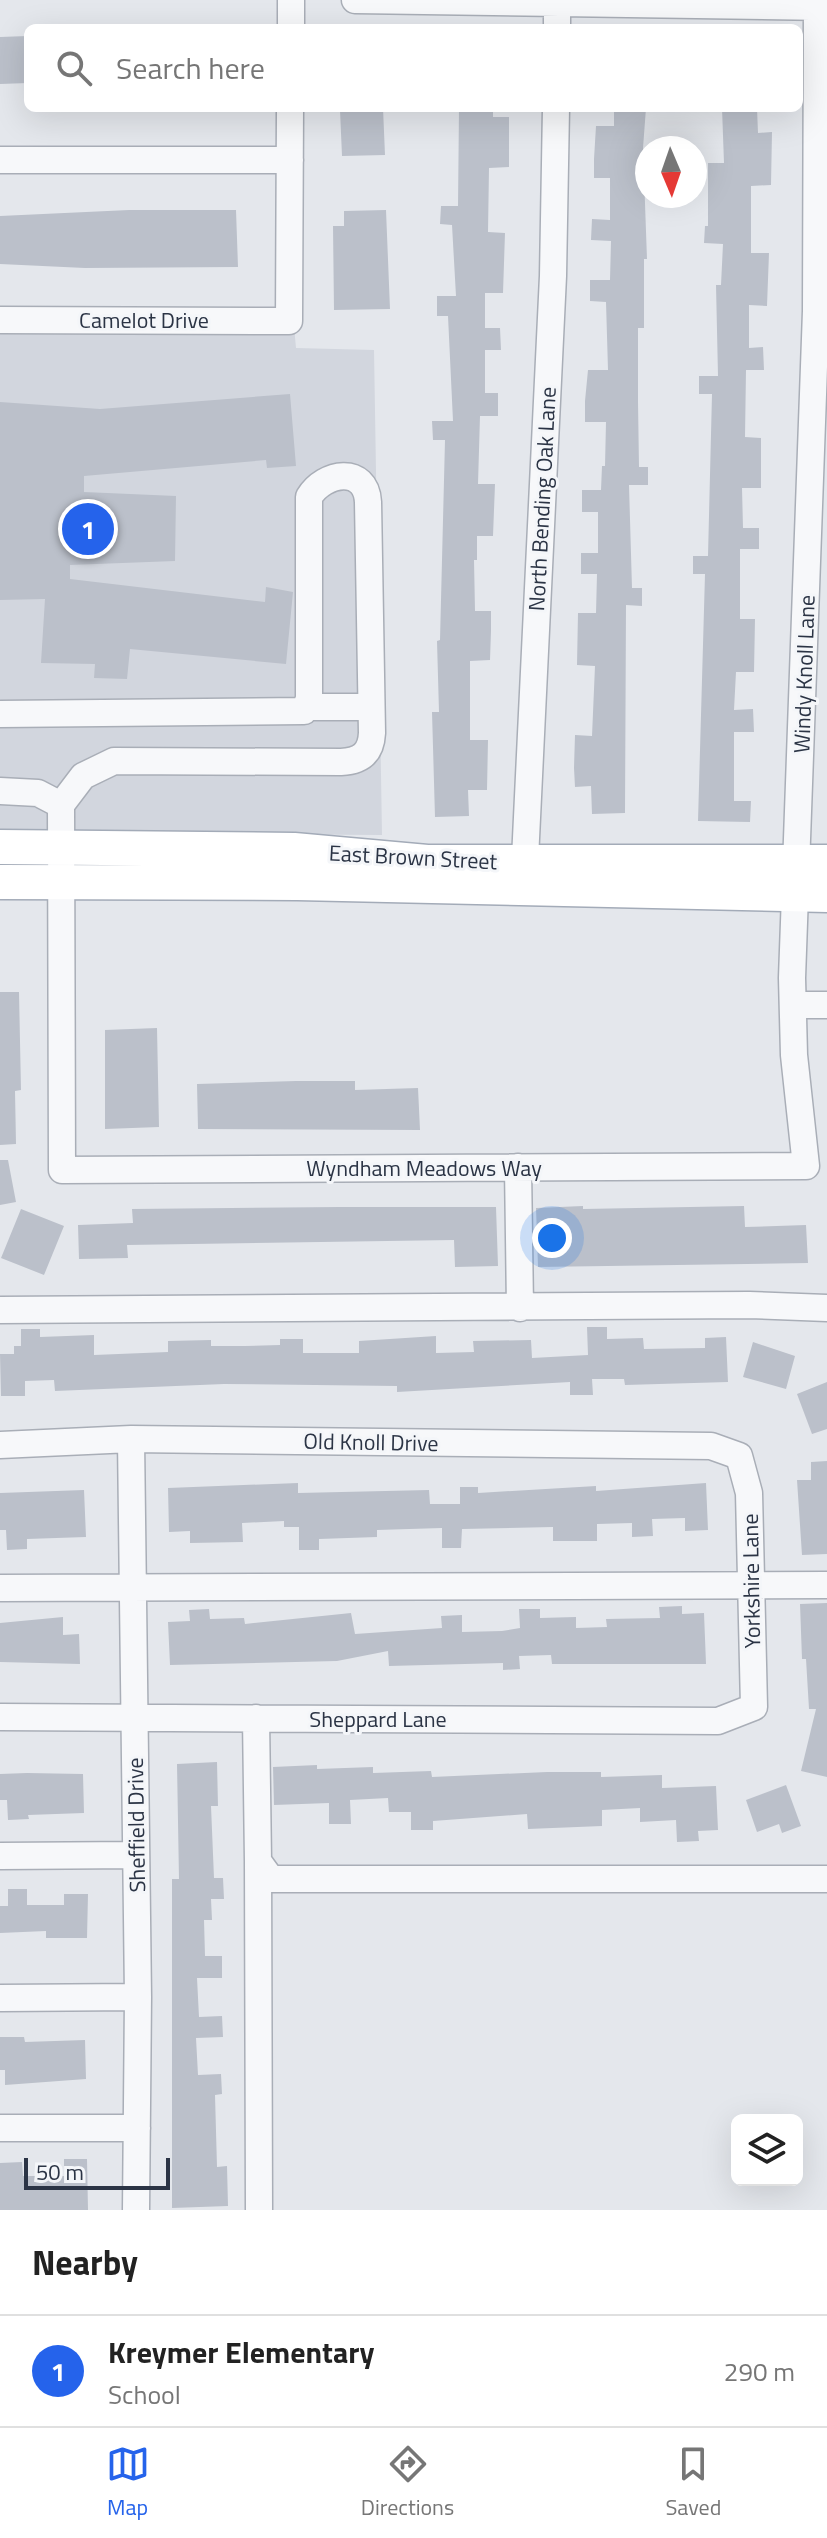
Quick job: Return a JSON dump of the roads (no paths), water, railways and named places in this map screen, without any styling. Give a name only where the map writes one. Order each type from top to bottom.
[{"type":"main road","name":"East Brown Street","points":[[0,847],[294,850],[427,862],[524,876]]},
{"type":"main road","name":"East Brown Street","points":[[0,882],[297,883],[524,876],[812,879]]},
{"type":"street","points":[[291,0],[291,24]]},
{"type":"street","points":[[355,0],[557,10],[822,6]]},
{"type":"street","name":"Windy Knoll Lane","points":[[812,879],[816,311],[822,6]]},
{"type":"street","points":[[0,160],[290,160],[290,112]]},
{"type":"street","name":"North Bending Oak Lane","points":[[524,876],[553,276],[556,112]]},
{"type":"street","name":"Camelot Drive","points":[[0,320],[289,321],[290,160]]},
{"type":"street","points":[[0,791],[38,793],[61,805],[83,776],[114,761],[354,761],[372,746],[367,488],[358,479],[343,476],[315,487],[309,497],[308,707]]},
{"type":"street","points":[[0,714],[299,713],[308,707],[371,707]]},
{"type":"street","name":"Wyndham Meadows Way","points":[[61,805],[62,1170],[806,1166],[793,1005],[812,879]]},
{"type":"street","points":[[793,1005],[827,1005]]},
{"type":"street","points":[[518,1167],[520,1308]]},
{"type":"street","points":[[0,1310],[749,1305],[827,1308]]},
{"type":"street","name":"Old Knoll Drive","points":[[0,1445],[131,1439],[711,1446],[739,1456]]},
{"type":"street","name":"Sheffield Drive","points":[[131,1439],[138,1997],[136,2210]]},
{"type":"street","name":"Yorkshire Lane","points":[[739,1456],[749,1493],[754,1707]]},
{"type":"street","points":[[0,1588],[827,1585]]},
{"type":"street","name":"Sheppard Lane","points":[[0,1717],[718,1721],[754,1707]]},
{"type":"street","points":[[256,1718],[259,2210]]},
{"type":"street","points":[[0,1856],[136,1855]]},
{"type":"street","points":[[258,1861],[271,1879],[827,1879]]},
{"type":"street","points":[[0,1998],[138,1997]]},
{"type":"street","points":[[0,2128],[137,2128]]},
{"type":"place","name":"Kreymer Elementary","points":[[88,529]]}]
